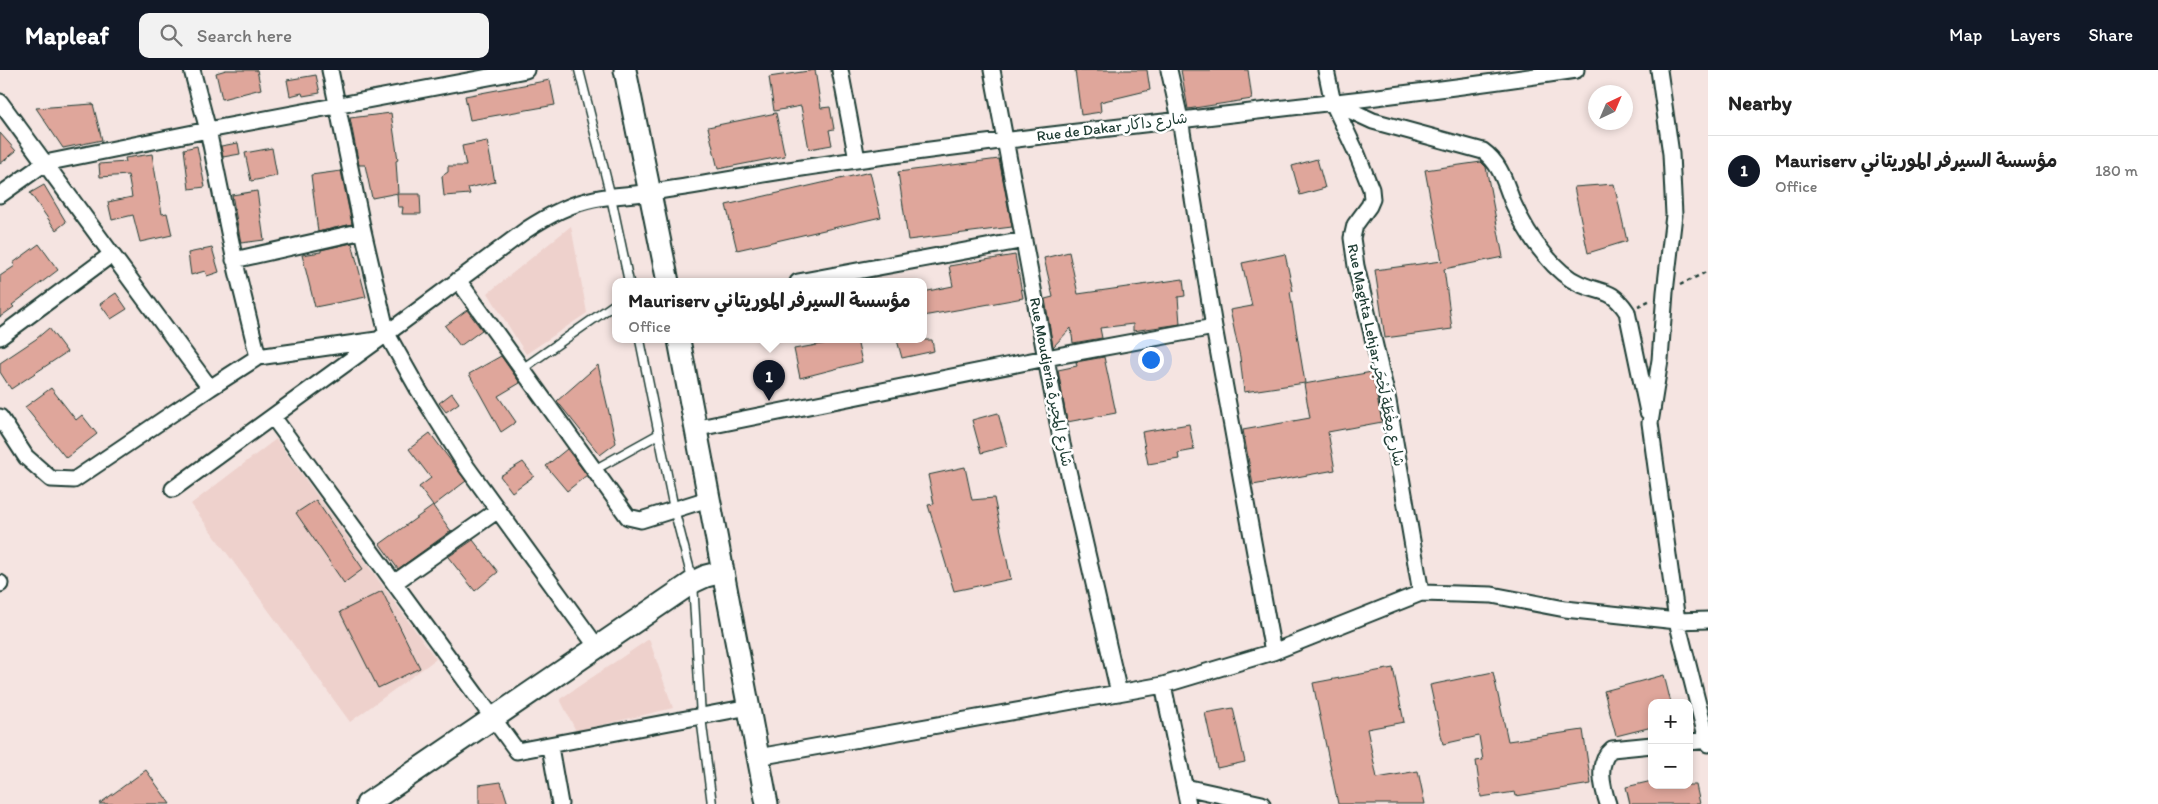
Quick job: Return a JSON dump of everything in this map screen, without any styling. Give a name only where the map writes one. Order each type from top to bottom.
[{"type":"main road","points":[[625,70],[648,193],[667,278]]},
{"type":"main road","points":[[680,343],[694,429],[767,804]]},
{"type":"main road","points":[[367,804],[693,582],[722,572]]},
{"type":"street","points":[[192,70],[208,130],[234,260],[258,358]]},
{"type":"street","points":[[330,70],[383,337],[466,466],[597,647]]},
{"type":"street","points":[[0,195],[45,163],[338,105],[471,75],[526,70]]},
{"type":"street","points":[[840,70],[857,160]]},
{"type":"street","name":"Rue Moudjeria شارع المجيرة","points":[[992,70],[1062,444],[1119,693]]},
{"type":"street","points":[[1169,70],[1180,119],[1214,327],[1273,652]]},
{"type":"street","name":"Rue Maghta Lehjar شارع مِغْطَة لَحْجَر","points":[[1326,70],[1333,103],[1358,154],[1372,190],[1372,199],[1355,225],[1352,238],[1356,266],[1388,401],[1421,593]]},
{"type":"street","name":"Rue de Dakar شارع داكار","points":[[173,489],[383,337],[541,219],[575,204],[857,160],[1004,140],[1333,103],[1490,76],[1576,70]]},
{"type":"street","points":[[1650,423],[1660,360],[1665,292],[1674,215],[1671,154],[1659,70]]},
{"type":"street","points":[[0,102],[210,388]]},
{"type":"street","points":[[1333,103],[1373,121],[1483,151],[1491,157],[1502,172],[1525,227],[1544,254],[1568,277],[1579,284],[1605,291],[1618,299],[1627,312],[1650,423],[1677,621],[1708,741],[1693,742]]},
{"type":"street","points":[[234,260],[363,231]]},
{"type":"street","points":[[820,278],[1024,240]]},
{"type":"street","points":[[0,337],[112,254]]},
{"type":"street","points":[[458,280],[625,514],[632,519],[641,520],[708,499]]},
{"type":"street","points":[[694,429],[1046,358],[1214,327]]},
{"type":"street","points":[[1,419],[26,457],[51,479],[74,480],[210,388],[258,358],[383,337]]},
{"type":"street","points":[[273,417],[517,751],[550,747],[749,707]]},
{"type":"street","points":[[394,583],[498,510]]},
{"type":"street","points":[[758,757],[1162,685],[1273,652],[1421,593],[1492,595],[1566,609],[1677,621],[1708,620]]},
{"type":"street","points":[[1162,685],[1188,804]]},
{"type":"street","points":[[1608,804],[1604,791],[1602,766],[1608,753],[1612,749],[1648,745]]},
{"type":"street","points":[[550,747],[560,804]]},
{"type":"street","points":[[1185,787],[1262,804]]},
{"type":"lane","points":[[579,70],[612,197],[628,278]]},
{"type":"lane","points":[[522,369],[612,306]]},
{"type":"lane","points":[[641,343],[674,509],[693,582],[700,717],[712,804]]},
{"type":"lane","points":[[594,470],[659,434]]},
{"type":"shaded area","points":[[571,226],[587,313],[526,354],[488,293]]},
{"type":"shaded area","points":[[276,439],[436,659],[350,722],[191,504]]},
{"type":"shaded area","points":[[649,639],[673,708],[576,731],[560,699]]},
{"type":"building","points":[[226,70],[257,70],[261,89],[222,99],[216,73]]},
{"type":"building","points":[[815,70],[821,108],[830,107],[834,129],[829,130],[832,145],[809,149],[801,106],[774,111],[769,77]]},
{"type":"building","points":[[1075,70],[1147,70],[1150,90],[1100,102],[1101,112],[1081,115]]},
{"type":"building","points":[[1181,70],[1248,70],[1252,99],[1188,109]]},
{"type":"building","points":[[316,75],[320,93],[303,96],[302,93],[290,96],[287,80]]},
{"type":"building","points":[[550,80],[555,105],[470,120],[465,96]]},
{"type":"building","points":[[93,104],[102,140],[63,148],[36,108]]},
{"type":"building","points":[[391,113],[398,160],[396,161],[398,193],[372,198],[365,165],[359,165],[350,118]]},
{"type":"building","points":[[776,113],[785,156],[718,169],[708,127]]},
{"type":"building","points":[[0,133],[16,151],[0,164]]},
{"type":"building","points":[[487,141],[495,182],[468,188],[470,194],[444,196],[442,176],[448,172],[448,166],[466,166],[462,146]]},
{"type":"building","points":[[238,143],[240,154],[223,157],[221,146]]},
{"type":"building","points":[[197,146],[205,187],[189,189],[184,149]]},
{"type":"building","points":[[272,148],[277,176],[251,181],[245,153]]},
{"type":"building","points":[[152,154],[162,214],[167,213],[172,235],[140,242],[133,215],[112,220],[108,202],[132,197],[128,175],[100,177],[99,164],[126,162],[125,158]]},
{"type":"building","points":[[999,159],[1012,227],[908,240],[898,172]]},
{"type":"building","points":[[1317,159],[1325,188],[1300,195],[1292,166]]},
{"type":"building","points":[[1481,162],[1486,167],[1503,257],[1444,269],[1452,329],[1385,338],[1375,270],[1442,261],[1425,170]]},
{"type":"building","points":[[341,171],[352,224],[318,232],[311,175]]},
{"type":"building","points":[[870,172],[881,217],[737,250],[726,205]]},
{"type":"building","points":[[1614,184],[1627,241],[1588,253],[1574,187]]},
{"type":"building","points":[[44,185],[66,222],[56,230],[30,193]]},
{"type":"building","points":[[257,191],[264,240],[241,243],[232,195]]},
{"type":"building","points":[[397,194],[420,194],[421,214],[402,214],[403,207],[398,207]]},
{"type":"building","points":[[352,243],[366,297],[315,307],[302,255],[321,252],[321,250]]},
{"type":"building","points":[[39,244],[58,270],[12,305],[14,307],[0,317],[0,276],[15,266],[13,263]]},
{"type":"building","points":[[212,248],[219,272],[207,276],[205,271],[191,275],[188,253]]},
{"type":"building","points":[[1069,252],[1078,294],[1183,279],[1185,296],[1178,297],[1180,324],[1133,331],[1133,324],[1100,328],[1102,338],[1073,343],[1071,328],[1053,347],[1045,299],[1053,297],[1044,258]]},
{"type":"building","points":[[1285,254],[1293,291],[1290,292],[1305,383],[1244,392],[1240,357],[1230,310],[1252,306],[1242,263]]},
{"type":"building","points":[[1015,255],[1023,298],[927,315],[927,291],[953,286],[949,266]]},
{"type":"building","points":[[116,293],[127,309],[111,319],[100,304]]},
{"type":"building","points":[[467,310],[482,330],[460,346],[445,326]]},
{"type":"building","points":[[49,328],[67,352],[11,389],[0,372],[0,363]]},
{"type":"building","points":[[927,340],[932,340],[934,351],[902,358],[898,343],[927,343]]},
{"type":"building","points":[[828,343],[858,343],[862,362],[800,378],[794,349]]},
{"type":"building","points":[[501,356],[520,383],[498,396],[516,422],[501,432],[469,374]]},
{"type":"building","points":[[1104,357],[1116,413],[1067,422],[1058,370],[1077,366],[1076,362]]},
{"type":"building","points":[[598,365],[616,443],[600,455],[557,401]]},
{"type":"building","points":[[1372,372],[1382,422],[1328,432],[1335,470],[1253,485],[1243,430],[1310,418],[1304,384]]},
{"type":"building","points":[[51,388],[76,420],[82,415],[97,434],[66,458],[25,407]]},
{"type":"building","points":[[452,393],[459,403],[446,412],[439,403]]},
{"type":"building","points":[[998,413],[1007,446],[981,453],[972,420]]},
{"type":"building","points":[[1189,424],[1194,450],[1178,453],[1179,459],[1148,464],[1142,432]]},
{"type":"building","points":[[430,433],[466,481],[433,506],[419,487],[431,478],[409,449]]},
{"type":"building","points":[[567,449],[587,475],[567,491],[546,466]]},
{"type":"building","points":[[523,462],[534,476],[512,492],[500,476]]},
{"type":"building","points":[[965,467],[972,500],[994,498],[1011,579],[954,591],[928,505],[934,504],[928,475]]},
{"type":"building","points":[[316,500],[363,569],[344,583],[296,513]]},
{"type":"building","points":[[433,506],[451,531],[398,569],[380,544]]},
{"type":"building","points":[[473,540],[498,572],[475,591],[448,557]]},
{"type":"building","points":[[382,591],[420,668],[378,688],[340,612]]},
{"type":"building","points":[[1393,668],[1404,722],[1367,729],[1377,778],[1418,771],[1425,804],[1338,804],[1313,683]]},
{"type":"building","points":[[1493,672],[1508,741],[1583,730],[1591,784],[1516,796],[1515,792],[1481,797],[1476,761],[1483,760],[1479,736],[1443,744],[1430,685]]},
{"type":"building","points":[[1664,675],[1670,699],[1648,699],[1648,728],[1616,736],[1604,691]]},
{"type":"building","points":[[1233,708],[1245,762],[1217,768],[1205,713]]},
{"type":"building","points":[[146,770],[170,804],[99,804]]},
{"type":"building","points":[[501,782],[508,804],[479,804],[479,785]]},
{"type":"building","points":[[1648,782],[1648,789],[1693,789],[1693,785],[1696,785],[1700,804],[1630,804],[1626,787]]},
{"type":"place","name":"Mauriserv مؤسسة السيرفر الموريتاني","points":[[769,401]]}]
